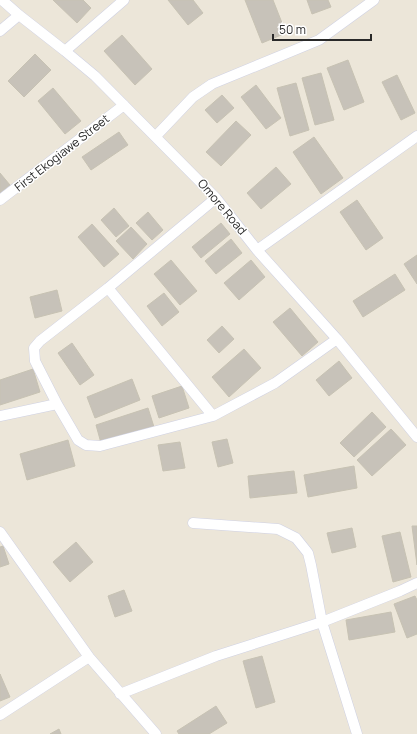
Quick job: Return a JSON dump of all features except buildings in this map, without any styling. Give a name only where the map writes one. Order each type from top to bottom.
[{"type":"street","name":"Omore Road","points":[[2,0],[18,15],[95,76],[216,198],[257,250],[337,339],[417,437]]},
{"type":"street","points":[[65,51],[124,0]]},
{"type":"street","points":[[156,136],[193,97],[212,84],[319,40],[374,0]]},
{"type":"street","points":[[0,31],[18,15]]},
{"type":"street","name":"First Ekogiawe Street","points":[[0,200],[124,105]]},
{"type":"street","points":[[257,250],[417,136]]},
{"type":"street","points":[[216,198],[108,288],[40,341],[34,348],[35,361],[57,404],[78,440],[86,445],[100,446],[212,416],[275,383],[337,339]]},
{"type":"street","points":[[108,288],[212,416]]},
{"type":"street","points":[[0,416],[57,404]]},
{"type":"street","points":[[193,523],[278,529],[296,538],[308,553],[322,622],[357,734]]},
{"type":"street","points":[[0,532],[89,657],[156,734]]},
{"type":"street","points":[[120,694],[216,656],[322,622],[417,583]]},
{"type":"street","points":[[0,715],[89,657]]}]
